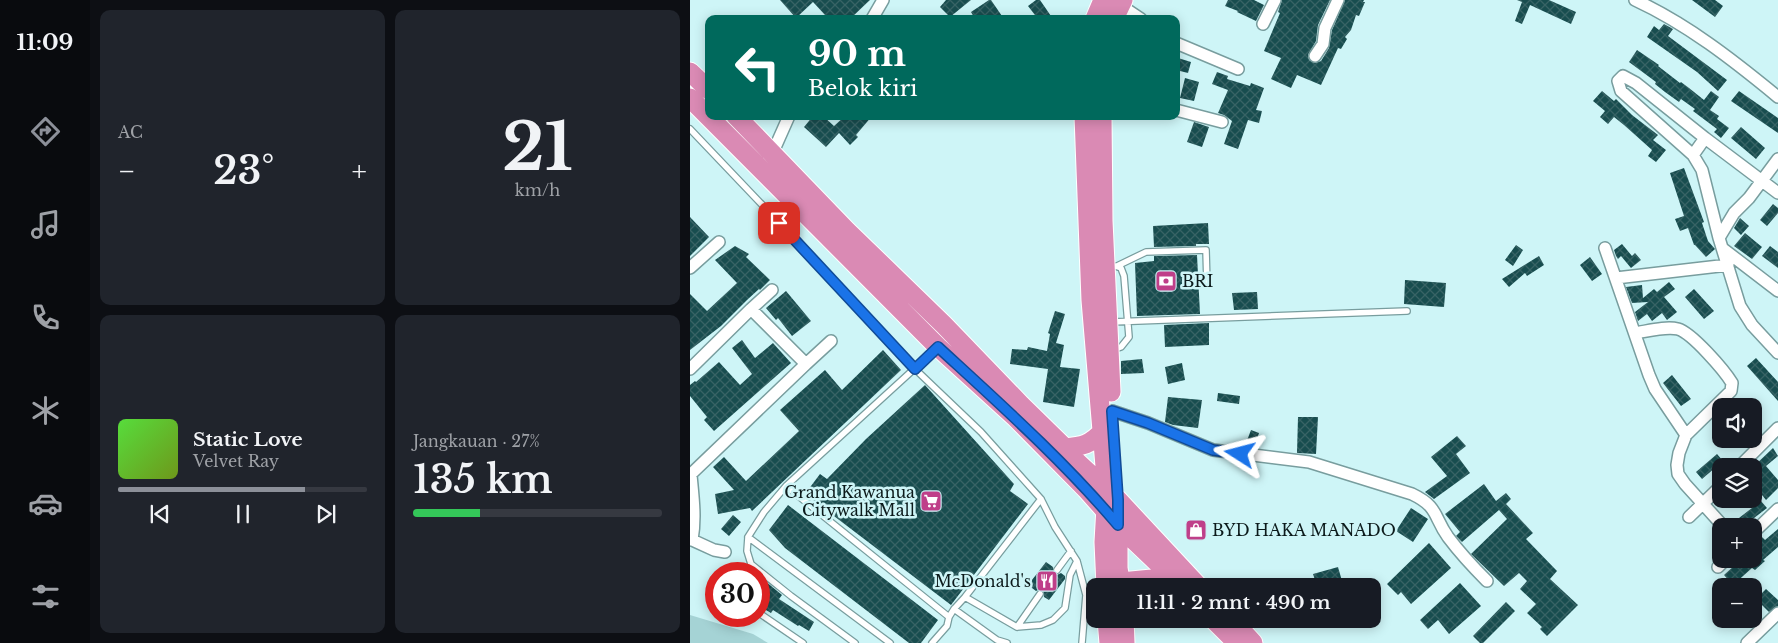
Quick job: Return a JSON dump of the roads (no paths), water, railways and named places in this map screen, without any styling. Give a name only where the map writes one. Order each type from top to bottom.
[{"type":"highway","points":[[1101,15],[1115,6]]},
{"type":"highway","points":[[690,72],[705,86]]},
{"type":"highway","points":[[690,98],[705,113]]},
{"type":"highway","points":[[712,120],[938,347],[1016,418],[1076,480],[1110,500]]},
{"type":"highway","points":[[740,120],[847,231],[944,325],[1065,448],[1110,500],[1190,578]]},
{"type":"highway","points":[[1084,120],[1091,300],[1105,459],[1110,500],[1118,525],[1117,578]]},
{"type":"highway","points":[[1102,120],[1103,221],[1111,266],[1108,322],[1112,411],[1110,500],[1104,542]]},
{"type":"highway","points":[[1065,448],[1085,445],[1094,441],[1103,431]]},
{"type":"highway","points":[[1076,480],[1104,542],[1114,578]]},
{"type":"highway","points":[[1118,525],[1173,578]]},
{"type":"highway","points":[[1108,628],[1109,643]]},
{"type":"highway","points":[[1124,628],[1125,643]]},
{"type":"highway","points":[[1227,628],[1237,643]]},
{"type":"highway","points":[[1233,628],[1253,643]]},
{"type":"street","points":[[874,15],[883,0]]},
{"type":"street","points":[[1263,24],[1275,0]]},
{"type":"street","points":[[1315,56],[1324,44],[1325,28],[1338,0]]},
{"type":"street","points":[[1635,0],[1653,8],[1688,29],[1748,72],[1778,97]]},
{"type":"street","points":[[1115,6],[1133,15]]},
{"type":"street","points":[[1180,45],[1238,68]]},
{"type":"street","points":[[1778,193],[1636,83],[1623,76],[1620,78],[1618,81],[1621,91],[1693,155],[1702,170],[1738,300],[1745,315],[1778,353]]},
{"type":"street","points":[[1180,111],[1222,122]]},
{"type":"street","points":[[773,152],[787,120]]},
{"type":"street","points":[[1693,155],[1705,138]]},
{"type":"street","points":[[1721,243],[1734,213],[1778,159]]},
{"type":"street","points":[[690,268],[719,242]]},
{"type":"street","points":[[1721,243],[1778,291]]},
{"type":"street","points":[[1605,248],[1655,389],[1686,435]]},
{"type":"street","points":[[1616,278],[1728,265]]},
{"type":"street","points":[[690,368],[772,290]]},
{"type":"street","points":[[751,309],[806,364]]},
{"type":"street","points":[[1635,333],[1673,329],[1682,331],[1693,339],[1732,383],[1731,391],[1686,435],[1679,453],[1677,465],[1678,474],[1702,505],[1715,518]]},
{"type":"street","points":[[725,552],[714,550],[691,539],[694,527],[694,509],[690,475],[831,341]]},
{"type":"street","points":[[1112,411],[1148,423],[1213,450],[1309,462],[1412,494],[1432,507],[1448,536],[1487,581]]},
{"type":"street","points":[[1748,458],[1778,428]]},
{"type":"street","points":[[1689,517],[1712,495]]},
{"type":"street","points":[[1762,524],[1778,509]]},
{"type":"street","points":[[1747,643],[1778,613]]},
{"type":"lane","points":[[690,129],[830,276],[915,369],[981,432],[1041,499],[1055,527],[1077,561],[1086,595],[1082,643]]},
{"type":"lane","points":[[1111,266],[1146,252],[1206,250],[1207,285]]},
{"type":"lane","points":[[1110,350],[1121,347],[1129,337],[1124,276],[1120,268],[1111,266]]},
{"type":"lane","points":[[1108,322],[1407,311]]},
{"type":"lane","points":[[750,562],[747,552],[748,537],[764,512],[786,486],[938,347]]},
{"type":"lane","points":[[786,486],[949,617]]},
{"type":"lane","points":[[932,643],[947,626],[949,617],[954,609],[1041,499]]},
{"type":"lane","points":[[748,537],[890,643]]},
{"type":"lane","points":[[1057,570],[1071,550]]},
{"type":"lane","points":[[964,597],[1017,627],[1041,625],[1053,620],[1065,608],[1070,575],[1077,561]]},
{"type":"lane","points":[[770,580],[855,643]]},
{"type":"lane","points":[[1017,627],[1040,594]]},
{"type":"lane","points":[[954,609],[998,640],[1007,643]]},
{"type":"lane","points":[[770,620],[803,643]]},
{"type":"place","name":"BRI","points":[[1166,281]]},
{"type":"place","name":"Grand Kawanua Citywalk Mall","points":[[931,501]]},
{"type":"place","name":"BYD HAKA MANADO","points":[[1196,530]]},
{"type":"place","name":"McDonald's","points":[[1047,581]]}]
